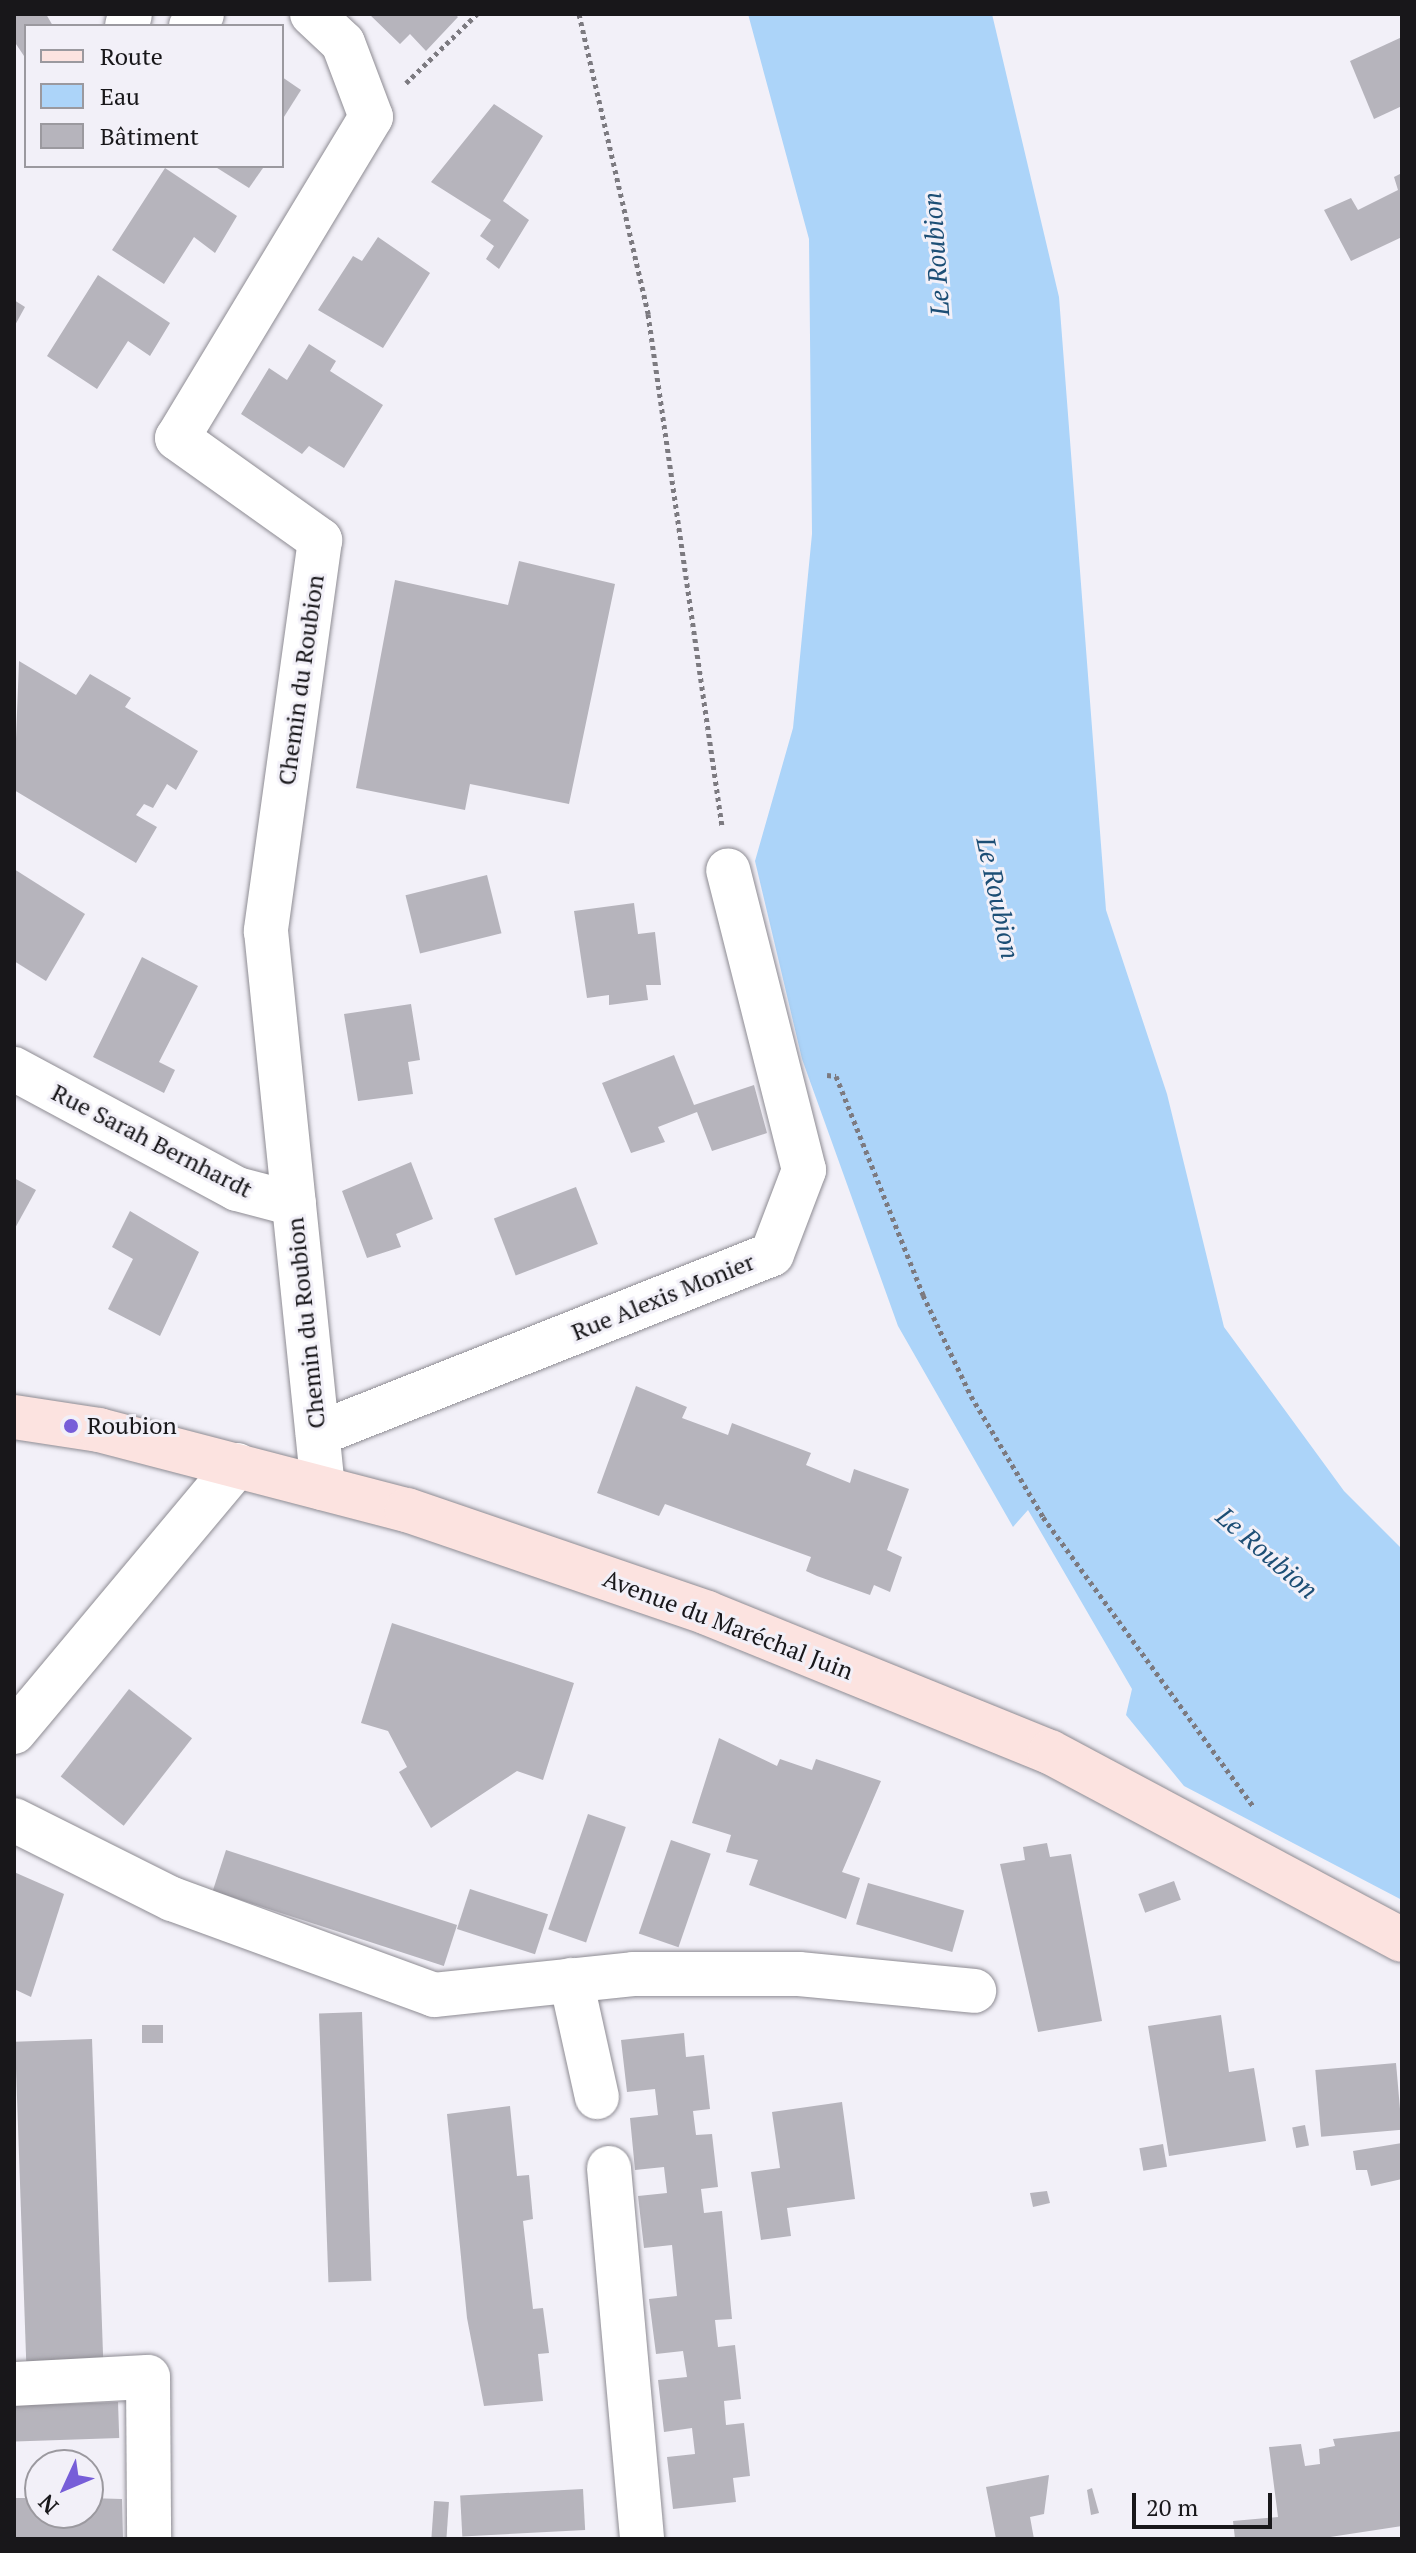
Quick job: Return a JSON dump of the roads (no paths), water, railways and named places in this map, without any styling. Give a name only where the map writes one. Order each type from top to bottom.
[{"type":"main road","name":"Avenue du Maréchal Juin","points":[[14,1417],[237,1465],[323,1488],[707,1613],[1050,1752],[1402,1940]]},
{"type":"street","name":"Chemin du Roubion","points":[[312,14],[343,43],[371,117],[177,438],[320,540],[266,931],[323,1488]]},
{"type":"street","name":"Rue Alexis Monier","points":[[318,1434],[772,1254],[804,1170],[728,870]]},
{"type":"street","name":"Rue Sarah Bernhardt","points":[[14,1069],[237,1189],[294,1204]]},
{"type":"street","points":[[14,1732],[237,1465]]},
{"type":"street","points":[[14,1820],[172,1899],[434,1995],[571,1980],[799,1974],[974,1991]]},
{"type":"street","points":[[571,1980],[597,2097]]},
{"type":"street","points":[[609,2168],[642,2539]]},
{"type":"street","points":[[14,2384],[148,2377],[149,2539]]},
{"type":"water","name":"Le Roubion","points":[[748,14],[992,14],[1059,297],[1106,910],[1167,1094],[1224,1327],[1344,1491],[1402,1549],[1402,1900],[1184,1786],[1126,1715],[1132,1689],[1028,1510],[1013,1527],[898,1326],[802,1059],[755,861],[793,728],[812,534],[809,239]]},
{"type":"place","name":"Roubion","points":[[71,1426]]}]
